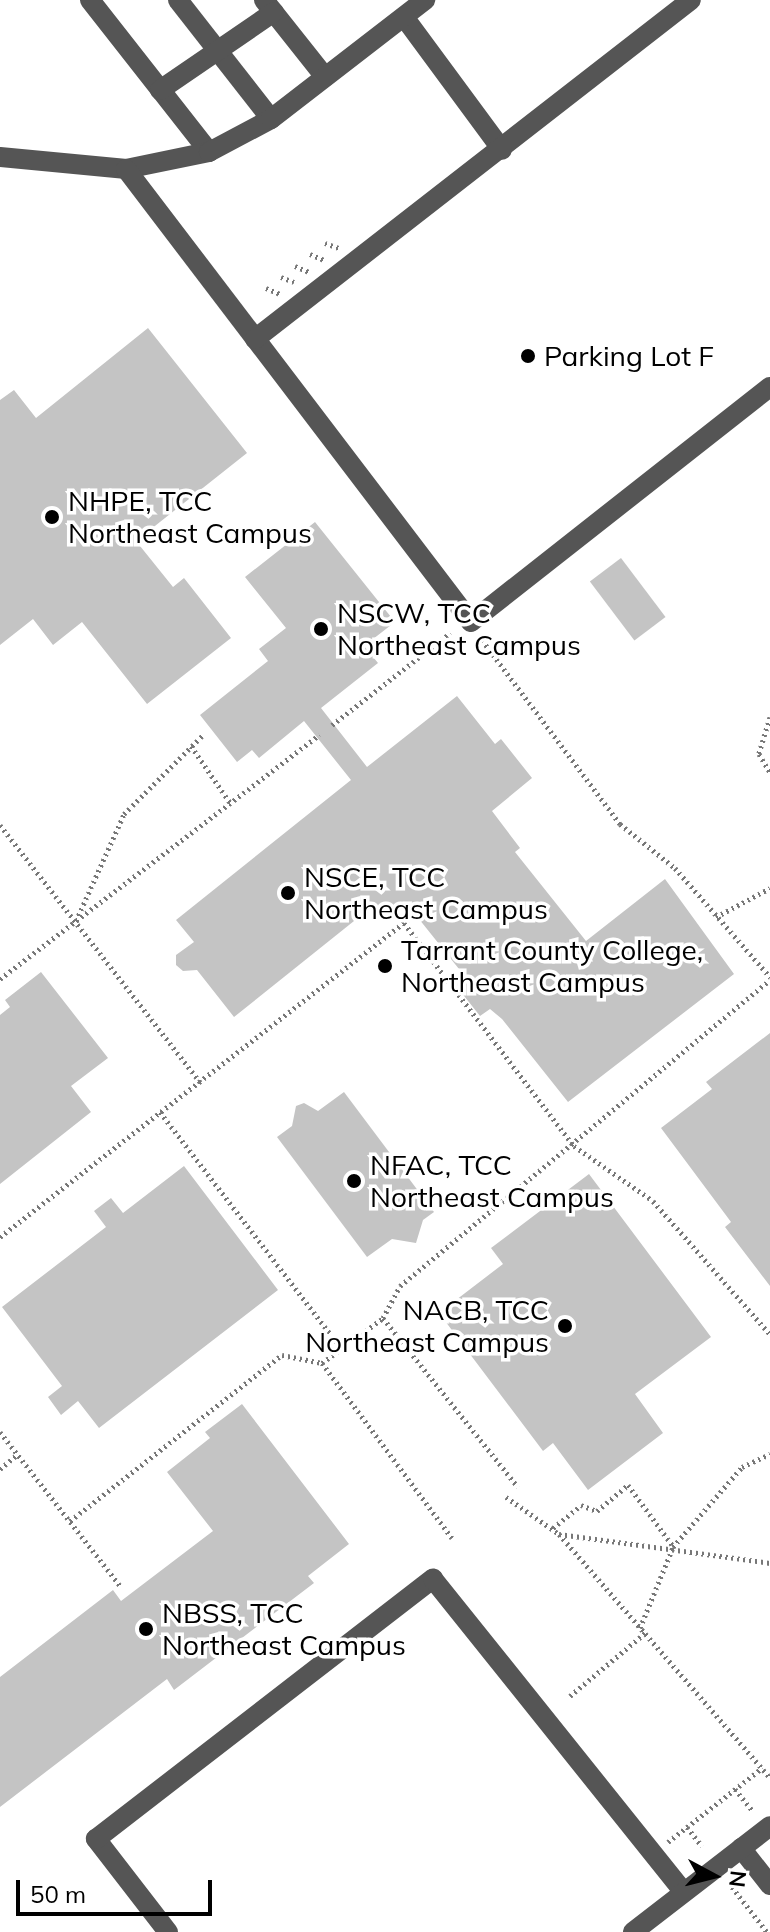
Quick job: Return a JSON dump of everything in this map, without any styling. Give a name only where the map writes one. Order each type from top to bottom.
[{"type":"street","points":[[90,0],[209,152]]},
{"type":"street","points":[[178,0],[271,119]]},
{"type":"street","points":[[0,157],[126,169],[209,152],[271,119],[425,0]]},
{"type":"street","points":[[255,339],[502,150],[691,0]]},
{"type":"street","points":[[160,90],[219,52],[269,6],[325,77]]},
{"type":"street","points":[[404,17],[502,150]]},
{"type":"street","points":[[126,169],[471,622],[770,387]]},
{"type":"street","points":[[168,1932],[96,1839],[433,1579],[684,1892]]},
{"type":"street","points":[[633,1932],[770,1826]]},
{"type":"street","points":[[741,1848],[770,1885]]},
{"type":"path","points":[[322,1363],[383,1318],[400,1286],[574,1146],[770,979],[675,868],[620,824],[504,676],[471,622]]},
{"type":"path","points":[[332,725],[450,633]]},
{"type":"path","points":[[770,717],[759,754],[770,772]]},
{"type":"path","points":[[75,922],[124,814],[203,735]]},
{"type":"path","points":[[0,979],[319,735]]},
{"type":"path","points":[[191,746],[231,804]]},
{"type":"path","points":[[0,825],[200,1082]]},
{"type":"path","points":[[716,917],[770,888]]},
{"type":"path","points":[[0,1237],[415,914]]},
{"type":"path","points":[[404,923],[574,1146],[653,1201],[770,1334]]},
{"type":"path","points":[[160,1112],[342,1349]]},
{"type":"path","points":[[383,1318],[518,1487]]},
{"type":"path","points":[[70,1521],[282,1355],[322,1363],[452,1538]]},
{"type":"path","points":[[0,1432],[121,1587]]},
{"type":"path","points":[[0,1469],[18,1454]]},
{"type":"path","points":[[570,1696],[643,1631],[673,1547],[742,1467],[770,1454]]},
{"type":"path","points":[[553,1528],[581,1505],[597,1511],[628,1485],[673,1547]]},
{"type":"path","points":[[506,1497],[559,1534],[770,1778]]},
{"type":"path","points":[[559,1534],[673,1547],[770,1563]]},
{"type":"path","points":[[653,1853],[762,1768]]},
{"type":"path","points":[[735,1789],[753,1811]]},
{"type":"path","points":[[687,1827],[702,1846]]},
{"type":"path","points":[[732,1887],[767,1932]]},
{"type":"building","points":[[148,328],[247,453],[136,541],[173,587],[184,578],[231,638],[147,704],[82,622],[53,645],[33,619],[0,645],[0,400],[14,390],[36,418]]},
{"type":"building","points":[[315,522],[395,622],[364,646],[378,663],[321,708],[367,767],[457,696],[495,744],[501,739],[532,778],[492,811],[520,848],[515,852],[586,941],[665,879],[734,974],[568,1102],[502,1019],[490,1009],[480,1016],[453,982],[463,974],[407,904],[384,910],[374,905],[234,1017],[197,970],[183,971],[176,965],[176,955],[194,942],[176,920],[351,780],[304,721],[259,758],[252,750],[237,762],[200,715],[268,661],[259,649],[286,628],[245,577]]},
{"type":"building","points":[[621,558],[666,617],[634,641],[590,581]]},
{"type":"building","points":[[41,972],[108,1058],[71,1086],[91,1112],[0,1184],[0,1015],[10,1007],[5,1000]]},
{"type":"building","points":[[770,1033],[770,1286],[725,1227],[731,1222],[661,1128],[712,1089],[706,1082]]},
{"type":"building","points":[[344,1092],[434,1212],[423,1220],[416,1243],[392,1239],[367,1257],[277,1137],[292,1126],[296,1106],[304,1103],[318,1111]]},
{"type":"building","points":[[184,1166],[278,1290],[99,1428],[78,1401],[61,1415],[48,1397],[62,1386],[2,1307],[106,1227],[94,1211],[111,1198],[123,1213]]},
{"type":"building","points":[[589,1174],[711,1337],[635,1394],[663,1433],[588,1490],[553,1443],[543,1451],[439,1313],[503,1264],[491,1248]]},
{"type":"building","points":[[242,1404],[349,1544],[308,1576],[314,1583],[174,1690],[167,1679],[0,1807],[0,1677],[113,1590],[121,1601],[213,1531],[167,1472],[210,1438],[205,1432]]},
{"type":"place","name":"Parking Lot F","points":[[528,356]]},
{"type":"place","name":"NHPE, TCC Northeast Campus","points":[[52,517]]},
{"type":"place","name":"NSCW, TCC Northeast Campus","points":[[321,629]]},
{"type":"place","name":"NSCE, TCC Northeast Campus","points":[[288,893]]},
{"type":"place","name":"Tarrant County College, Northeast Campus","points":[[385,966]]},
{"type":"place","name":"NFAC, TCC Northeast Campus","points":[[354,1181]]},
{"type":"place","name":"NACB, TCC Northeast Campus","points":[[565,1326]]},
{"type":"place","name":"NBSS, TCC Northeast Campus","points":[[146,1629]]}]
